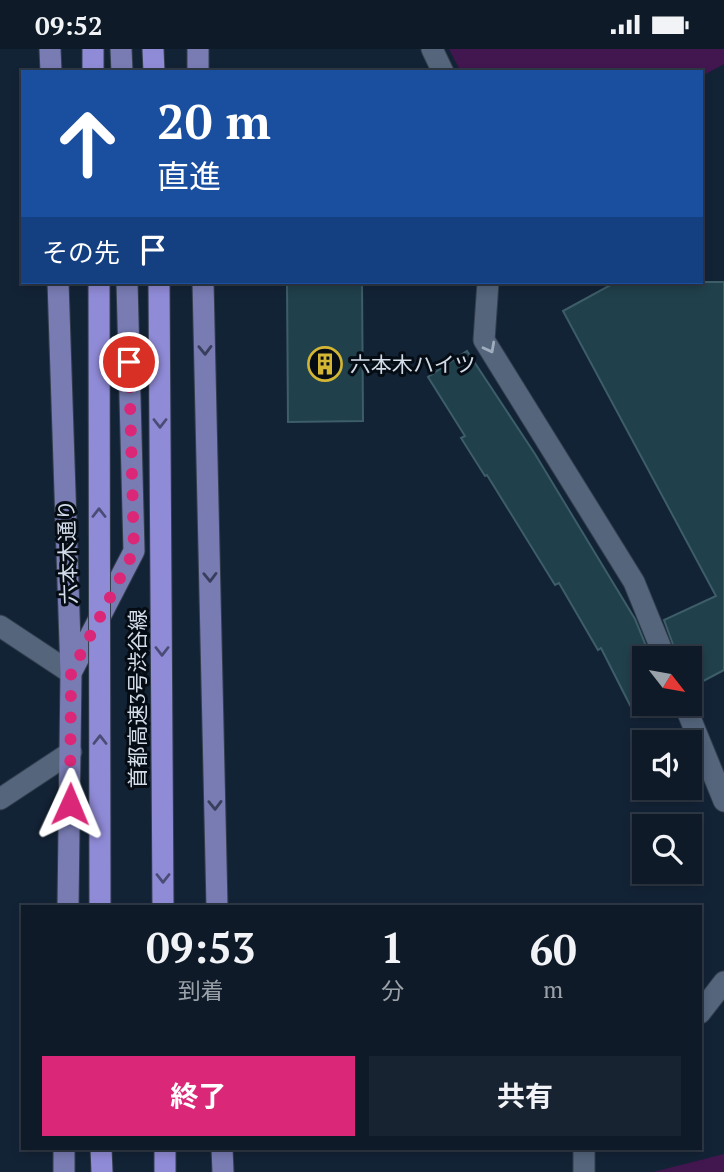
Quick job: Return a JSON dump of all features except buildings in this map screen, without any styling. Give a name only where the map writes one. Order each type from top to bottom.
[{"type":"highway","points":[[93,49],[93,70]]},
{"type":"highway","points":[[153,49],[153,70]]},
{"type":"highway","name":"首都高速3号渋谷線","points":[[99,284],[100,905]]},
{"type":"highway","name":"首都高速3号渋谷線","points":[[159,284],[163,905]]},
{"type":"highway","points":[[101,1150],[102,1172]]},
{"type":"highway","points":[[165,1150],[165,1172]]},
{"type":"main road","points":[[50,49],[51,70]]},
{"type":"main road","points":[[121,49],[122,70]]},
{"type":"main road","points":[[198,49],[198,70]]},
{"type":"main road","name":"六本木通り","points":[[58,284],[71,673],[68,905]]},
{"type":"main road","points":[[71,673],[134,551],[127,284]]},
{"type":"main road","points":[[203,284],[217,905]]},
{"type":"main road","points":[[64,1150],[64,1172]]},
{"type":"main road","points":[[222,1150],[223,1172]]},
{"type":"street","points":[[432,49],[442,70]]},
{"type":"street","points":[[488,284],[484,340],[634,582],[660,646]]},
{"type":"street","points":[[0,626],[71,673]]},
{"type":"street","points":[[689,716],[724,801]]},
{"type":"street","points":[[0,799],[71,752]]},
{"type":"street","points":[[702,1010],[724,982]]},
{"type":"street","points":[[584,1150],[584,1172]]},
{"type":"shaded area","points":[[449,49],[724,49],[724,64],[703,75],[703,70],[460,70]]},
{"type":"shaded area","points":[[724,1154],[724,1172],[653,1172]]},
{"type":"place","name":"六本木ハイツ","points":[[325,364]]},
{"type":"route","points":[[70,804],[71,673],[134,551],[129,362]]}]
